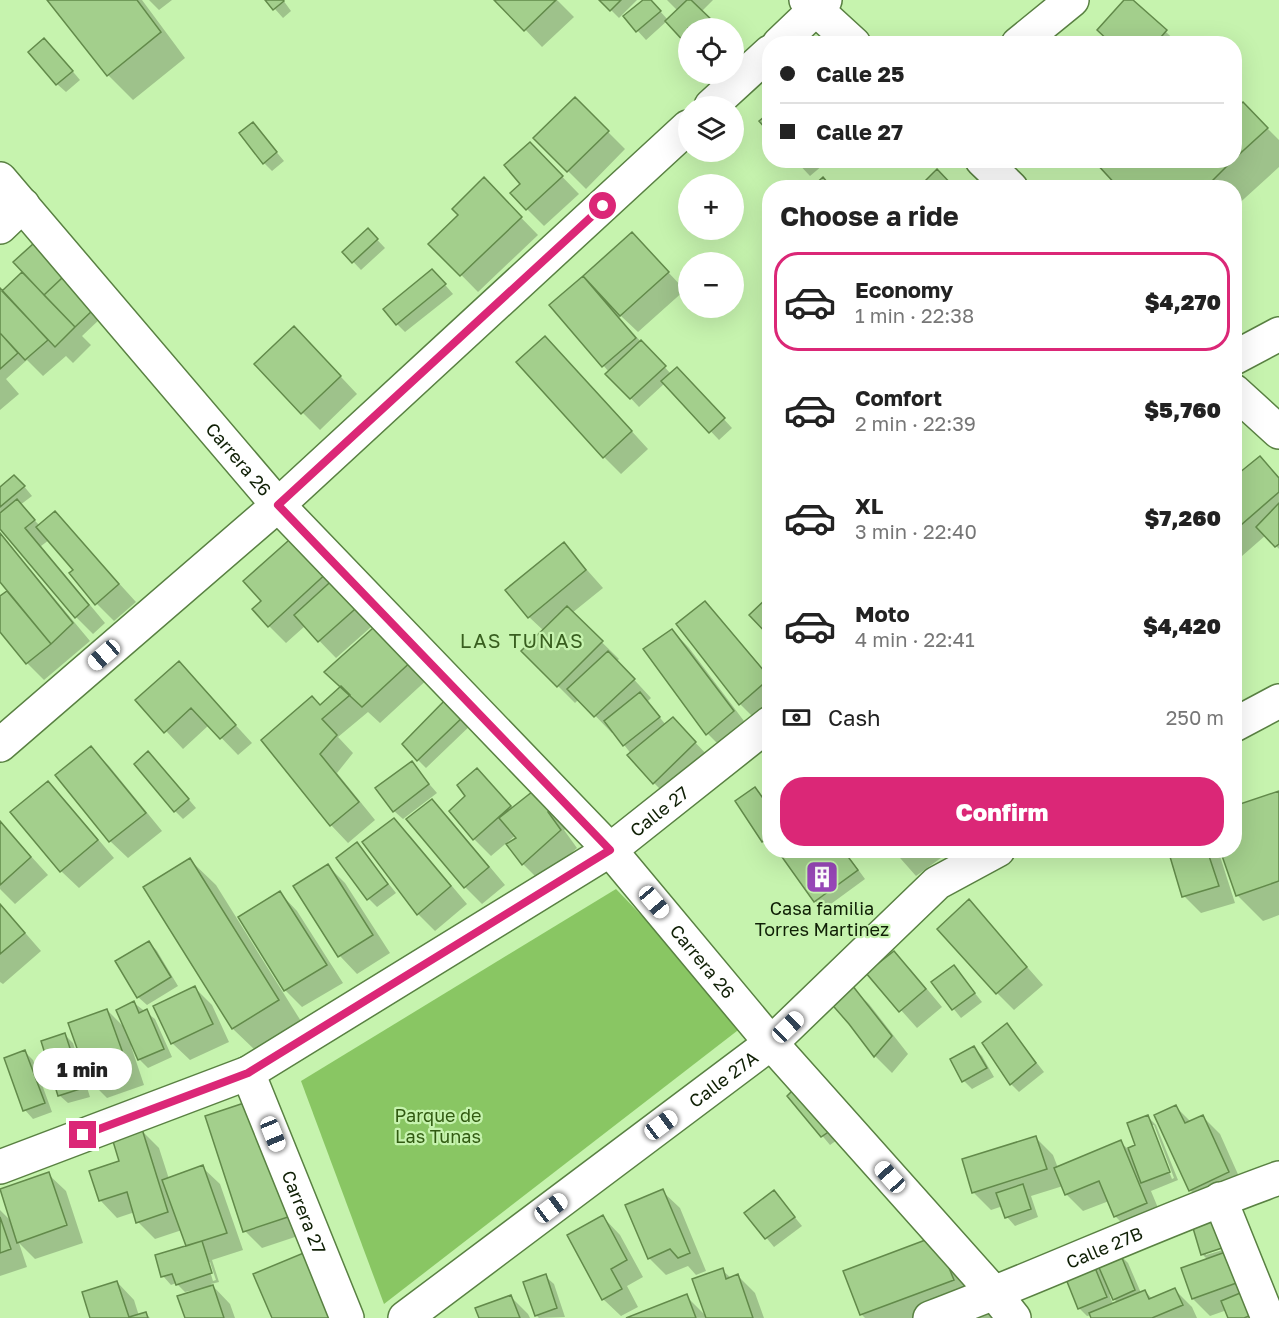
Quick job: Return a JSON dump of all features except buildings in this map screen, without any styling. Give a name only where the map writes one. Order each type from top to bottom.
[{"type":"street","points":[[1028,36],[1072,0]]},
{"type":"street","points":[[786,36],[816,3],[847,36]]},
{"type":"street","points":[[722,96],[762,59]]},
{"type":"street","points":[[0,746],[278,505],[678,136]]},
{"type":"street","points":[[990,168],[1003,180]]},
{"type":"street","name":"Carrera 26","points":[[0,179],[278,505],[610,850],[771,1043],[1004,1306]]},
{"type":"street","points":[[0,228],[22,205]]},
{"type":"street","points":[[1242,354],[1279,334]]},
{"type":"street","points":[[1242,398],[1279,432]]},
{"type":"street","points":[[1242,721],[1279,701]]},
{"type":"street","name":"Calle 27","points":[[0,1167],[248,1073],[610,850],[762,729]]},
{"type":"street","name":"Calle 27A","points":[[405,1318],[771,1043],[938,883],[984,858]]},
{"type":"street","name":"Carrera 27","points":[[248,1073],[347,1318]]},
{"type":"street","name":"Calle 27B","points":[[930,1318],[1004,1306],[1220,1199],[1279,1178]]},
{"type":"street","points":[[1220,1199],[1268,1318]]},
{"type":"green space","name":"Parque de Las Tunas","points":[[616,889],[746,1024],[384,1304],[301,1081]]},
{"type":"place","name":"Casa familia Torres Martinez","points":[[822,877]]},
{"type":"district","name":"LAS TUNAS","points":[[522,640]]},
{"type":"route","points":[[83,1135],[248,1073],[610,850],[278,505],[603,206]]}]
